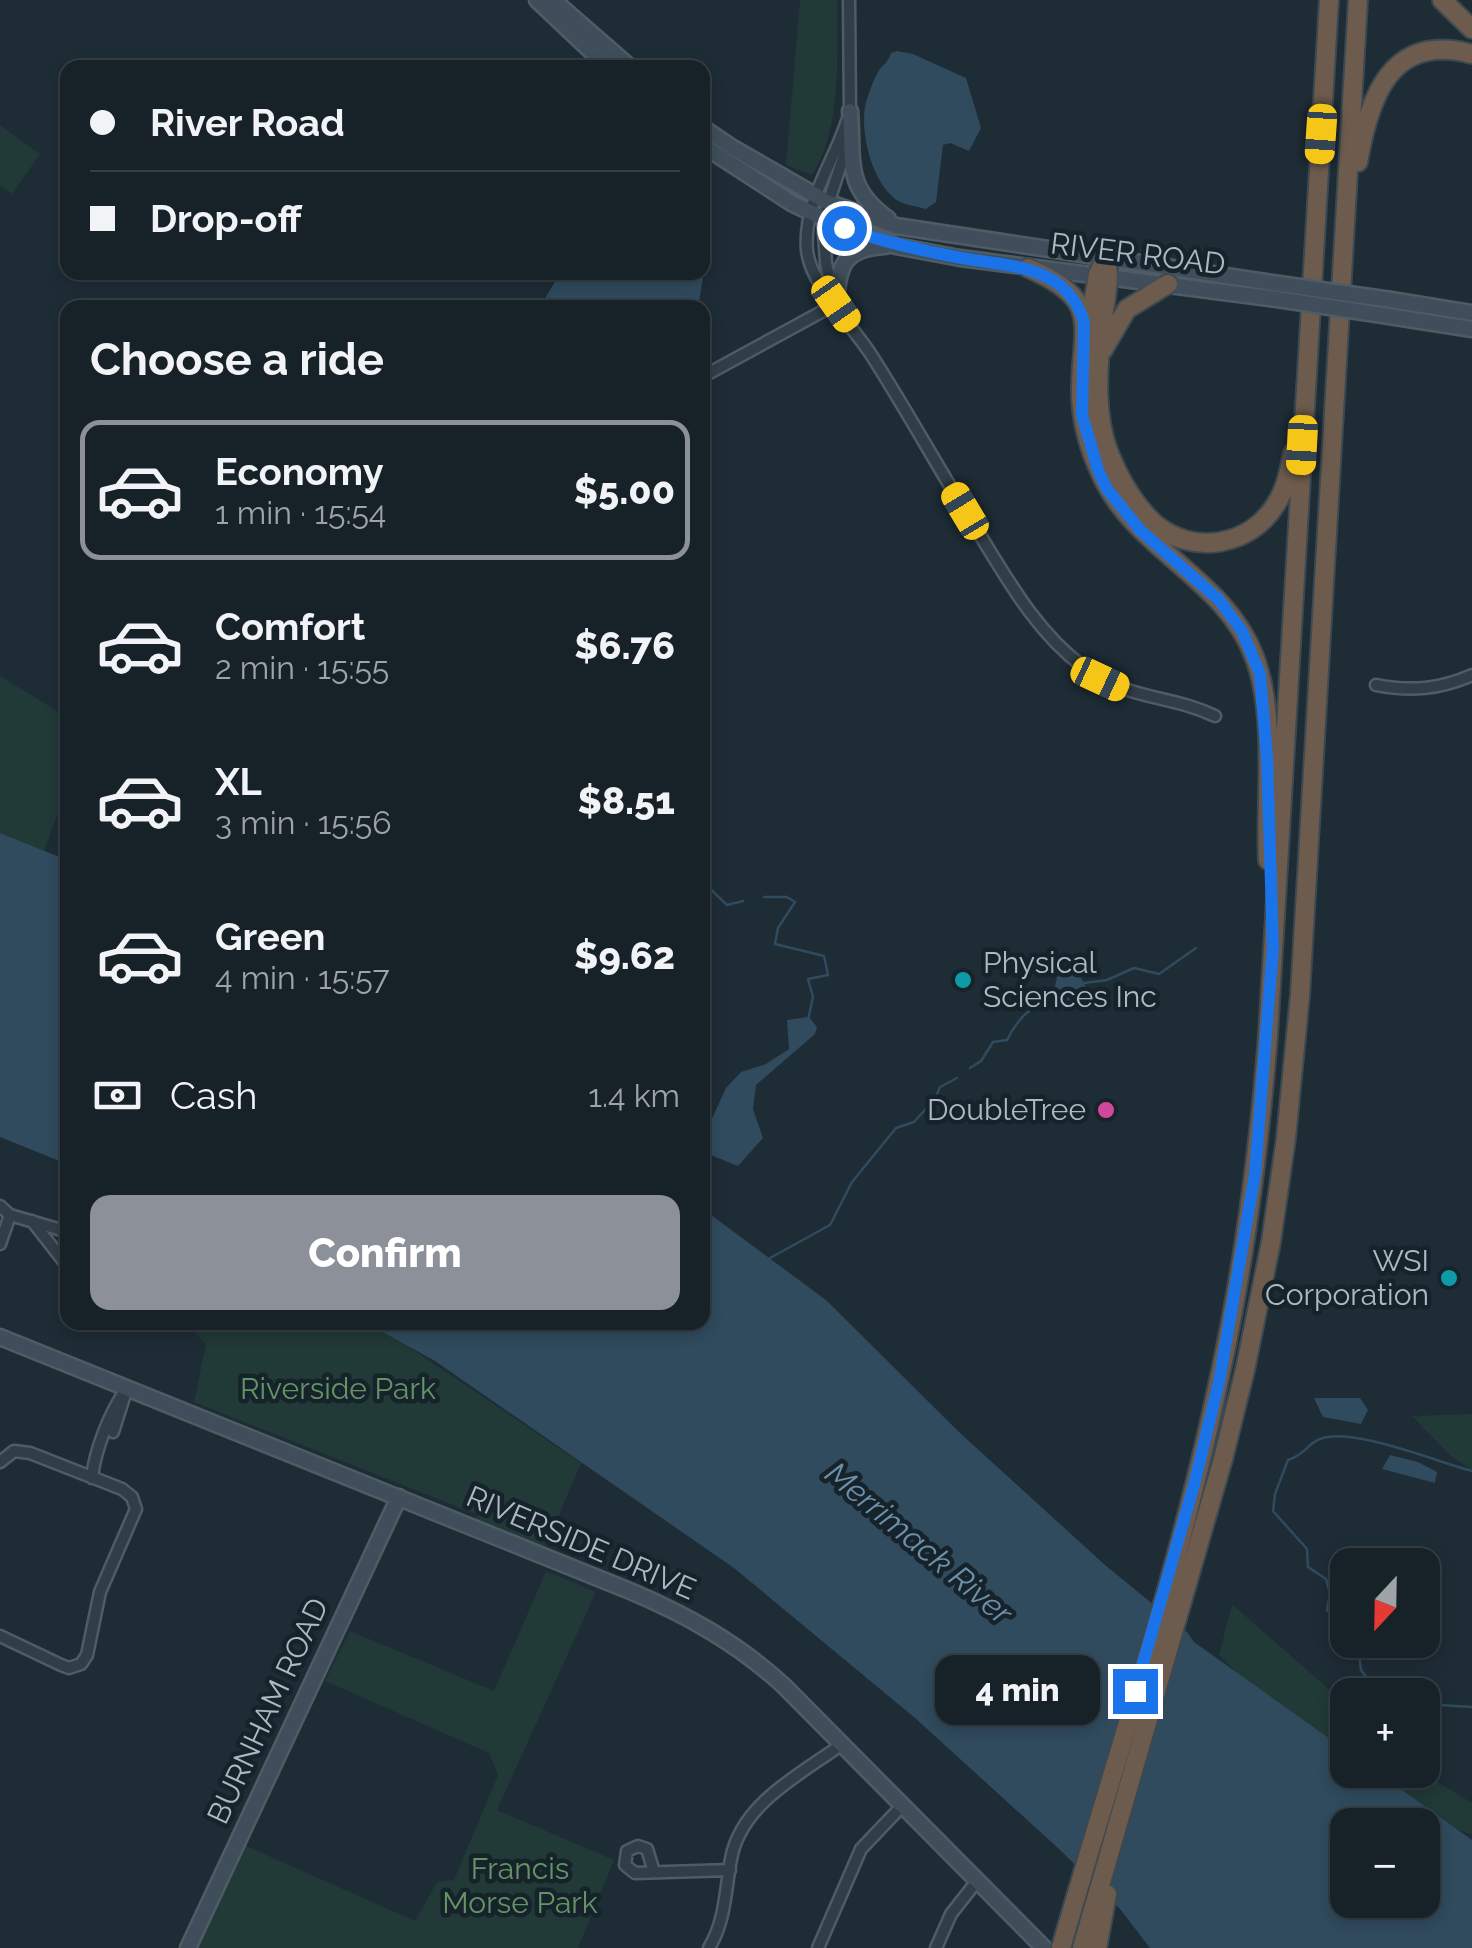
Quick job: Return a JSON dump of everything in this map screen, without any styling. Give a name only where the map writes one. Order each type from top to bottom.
[{"type":"highway","points":[[1061,1945],[1175,1553],[1219,1382],[1259,1140],[1329,0]]},
{"type":"highway","points":[[1082,1948],[1234,1416],[1263,1283],[1294,1074],[1358,0]]},
{"type":"highway","points":[[1442,0],[1472,29]]},
{"type":"highway","points":[[1343,252],[1366,117],[1386,77],[1417,54],[1437,49],[1472,54]]},
{"type":"highway","points":[[1106,256],[1095,346],[1099,414],[1119,476],[1157,526],[1186,540],[1222,543],[1252,530],[1275,507],[1288,474],[1305,399]]},
{"type":"highway","points":[[1028,268],[1057,282],[1074,298],[1095,346]]},
{"type":"highway","points":[[1168,284],[1128,309],[1095,346],[1081,390],[1082,415],[1107,489],[1140,530],[1219,600],[1242,631],[1260,674],[1273,948]]},
{"type":"highway","points":[[1097,1948],[1112,1846]]},
{"type":"main road","points":[[538,0],[601,60]]},
{"type":"main road","points":[[553,0],[622,60]]},
{"type":"main road","points":[[850,110],[857,188],[867,202],[896,226]]},
{"type":"main road","name":"RIVER ROAD","points":[[710,132],[818,206],[896,226],[1106,256],[1278,291]]},
{"type":"main road","name":"RIVER ROAD","points":[[710,151],[737,170],[896,246],[1028,268],[1168,284],[1278,291],[1390,308],[1472,313]]},
{"type":"main road","points":[[836,304],[840,271],[846,260],[865,248],[896,246]]},
{"type":"main road","name":"RIVER ROAD","points":[[1390,308],[1472,329]]},
{"type":"main road","name":"RIVERSIDE DRIVE","points":[[0,1338],[399,1497],[698,1622],[760,1664],[1044,1948]]},
{"type":"main road","name":"BURNHAM ROAD","points":[[188,1948],[399,1497]]},
{"type":"street","points":[[849,0],[850,110],[818,206],[809,264],[870,353],[1003,574],[1048,636],[1100,679],[1142,696],[1216,716]]},
{"type":"street","points":[[818,206],[836,304]]},
{"type":"street","points":[[710,373],[836,304]]},
{"type":"street","points":[[1376,686],[1418,690],[1472,675]]},
{"type":"street","points":[[0,1206],[10,1215],[60,1229]]},
{"type":"street","points":[[0,1244],[10,1215]]},
{"type":"street","points":[[32,1220],[60,1257]]},
{"type":"street","points":[[92,1478],[125,1404],[127,1388]]},
{"type":"street","points":[[0,1462],[10,1452],[22,1451],[122,1489],[132,1497],[136,1509],[103,1583],[85,1660],[69,1668],[0,1636]]},
{"type":"street","points":[[709,1948],[722,1922],[735,1844],[752,1812],[841,1745]]},
{"type":"street","points":[[818,1948],[861,1849],[902,1806]]},
{"type":"street","points":[[654,1872],[730,1870]]},
{"type":"street","points":[[936,1948],[951,1914],[977,1881]]},
{"type":"green space","points":[[800,0],[838,0],[833,113],[822,156],[812,175],[786,165]]},
{"type":"green space","points":[[0,125],[40,154],[12,194],[0,186]]},
{"type":"green space","points":[[0,676],[60,713],[60,808],[44,851],[0,833]]},
{"type":"green space","name":"Riverside Park","points":[[192,1330],[379,1330],[409,1347],[581,1463],[545,1547],[472,1519],[478,1515],[194,1402],[206,1344]]},
{"type":"green space","points":[[1472,1414],[1472,1470],[1451,1456],[1412,1416]]},
{"type":"green space","name":"Francis Morse Park","points":[[546,1571],[596,1592],[497,1810],[614,1860],[578,1948],[198,1948],[246,1846],[415,1921],[437,1882],[454,1880],[498,1775],[489,1753],[325,1681],[350,1631],[494,1691]]},
{"type":"green space","points":[[1232,1604],[1330,1690],[1330,1756],[1311,1745],[1219,1655]]},
{"type":"green space","points":[[1440,1783],[1472,1803],[1472,1835],[1440,1822],[1440,1808],[1411,1808],[1382,1788],[1440,1788]]},
{"type":"water","points":[[891,53],[913,54],[966,78],[981,128],[969,151],[950,143],[943,145],[936,202],[926,209],[898,201],[887,191],[873,167],[866,140],[866,102],[876,75]]},
{"type":"water","points":[[556,280],[703,280],[699,300],[544,300]]},
{"type":"water","points":[[0,833],[60,857],[60,1161],[0,1137]]},
{"type":"water","points":[[1076,970],[1089,991],[1081,999],[1056,1008],[1052,1000],[1057,977]]},
{"type":"water","points":[[809,1017],[817,1027],[815,1034],[756,1085],[753,1109],[763,1138],[738,1166],[710,1155],[710,1123],[726,1088],[741,1072],[766,1064],[789,1049],[787,1020]]},
{"type":"water","name":"Merrimack River","points":[[710,1214],[826,1300],[960,1433],[1194,1642],[1330,1739],[1330,1788],[1399,1788],[1427,1808],[1330,1808],[1330,1918],[1440,1918],[1440,1817],[1472,1840],[1472,1948],[1150,1948],[1120,1909],[1058,1848],[915,1718],[734,1568],[435,1361],[379,1330],[710,1330]]},
{"type":"water","points":[[1314,1398],[1360,1398],[1368,1410],[1361,1424],[1323,1417]]},
{"type":"water","points":[[1390,1455],[1437,1472],[1435,1483],[1382,1469]]},
{"type":"waterway","points":[[710,889],[727,905],[743,901]]},
{"type":"waterway","points":[[764,897],[787,897],[795,902],[778,928],[775,944],[824,956],[828,975],[808,979],[813,997],[808,1020]]},
{"type":"waterway","points":[[1084,983],[1107,980],[1134,968],[1159,974],[1196,948]]},
{"type":"waterway","points":[[970,1068],[981,1061],[993,1042],[1007,1040],[1031,1010],[1052,1000]]},
{"type":"waterway","points":[[770,1258],[830,1225],[852,1182],[896,1128],[914,1122],[935,1099],[940,1087],[957,1078]]},
{"type":"waterway","points":[[1330,1594],[1326,1579],[1308,1567],[1307,1549],[1273,1511],[1288,1460],[1320,1439],[1351,1437],[1472,1471]]},
{"type":"waterway","points":[[1330,1594],[1330,1613]]},
{"type":"waterway","points":[[1359,1658],[1367,1678]]},
{"type":"waterway","points":[[1440,1705],[1472,1707]]},
{"type":"place","name":"Physical Sciences Inc","points":[[963,980]]},
{"type":"place","name":"DoubleTree","points":[[1106,1110]]},
{"type":"place","name":"WSI Corporation","points":[[1449,1278]]},
{"type":"route","points":[[844,228],[896,246],[1028,268],[1067,290],[1084,322],[1082,415],[1107,489],[1140,530],[1234,618],[1260,674],[1273,948],[1255,1174],[1219,1382],[1135,1691]]}]
